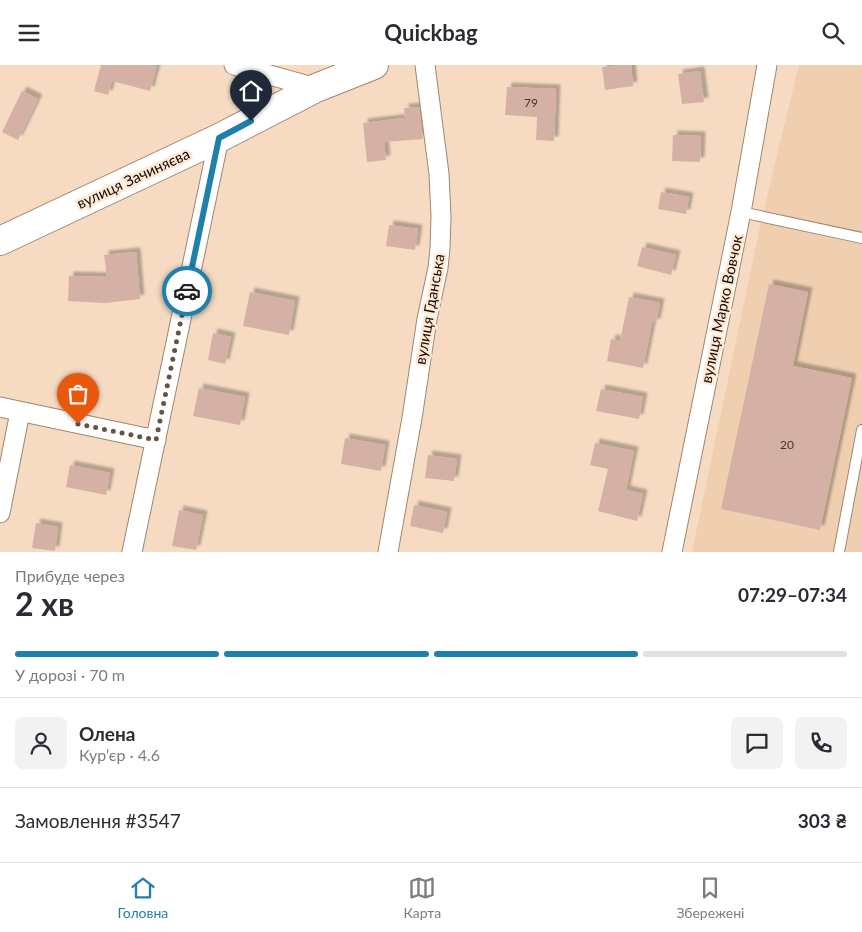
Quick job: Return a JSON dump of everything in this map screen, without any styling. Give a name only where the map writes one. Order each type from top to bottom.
[{"type":"main road","name":"вулиця Зачиняєва","points":[[0,241],[219,138],[316,88],[374,65]]},
{"type":"street","points":[[234,65],[316,88]]},
{"type":"street","name":"вулиця Гданська","points":[[388,552],[440,248],[439,174],[425,65]]},
{"type":"street","name":"вулиця Марко Вовчок","points":[[672,552],[741,212],[768,65]]},
{"type":"street","points":[[132,552],[219,138]]},
{"type":"street","points":[[0,407],[156,440]]},
{"type":"street","points":[[0,513],[20,412]]},
{"type":"lane","points":[[741,212],[862,238]]},
{"type":"lane","points":[[838,552],[862,430]]},
{"type":"shaded area","points":[[799,65],[862,65],[862,552],[692,552],[762,217]]},
{"type":"building","points":[[101,65],[157,65],[150,91],[112,81],[108,95],[94,91]]},
{"type":"building","points":[[631,65],[633,86],[605,90],[602,67]]},
{"type":"building","points":[[700,71],[704,102],[682,104],[678,74]]},
{"type":"building","points":[[507,87],[556,89],[554,141],[536,140],[537,117],[505,115]]},
{"type":"building","points":[[22,91],[38,99],[18,140],[2,132]]},
{"type":"building","points":[[419,107],[423,139],[384,142],[386,160],[367,162],[363,123],[405,118],[404,108]]},
{"type":"building","points":[[673,135],[701,136],[700,162],[672,161]]},
{"type":"building","points":[[661,192],[689,197],[686,214],[658,209]]},
{"type":"building","points":[[389,225],[418,229],[415,250],[386,246]]},
{"type":"building","points":[[642,247],[676,255],[671,275],[637,266]]},
{"type":"building","points":[[136,252],[140,299],[105,303],[68,301],[69,276],[107,277],[104,255]]},
{"type":"building","points":[[769,284],[808,292],[793,366],[852,378],[820,530],[721,509]]},
{"type":"building","points":[[250,292],[295,301],[289,335],[243,326]]},
{"type":"building","points":[[629,297],[660,303],[656,323],[652,323],[643,368],[607,361],[611,339],[620,341]]},
{"type":"building","points":[[213,333],[231,337],[225,364],[208,360]]},
{"type":"building","points":[[199,388],[245,397],[240,425],[193,416]]},
{"type":"building","points":[[601,389],[643,397],[639,419],[596,411]]},
{"type":"building","points":[[345,438],[385,445],[381,471],[341,464]]},
{"type":"building","points":[[595,443],[634,451],[626,490],[643,494],[637,521],[598,511],[608,469],[590,465]]},
{"type":"building","points":[[428,455],[457,459],[454,481],[425,478]]},
{"type":"building","points":[[70,465],[110,473],[106,495],[66,487]]},
{"type":"building","points":[[414,505],[447,512],[443,533],[410,526]]},
{"type":"building","points":[[179,510],[203,515],[196,550],[172,546]]},
{"type":"building","points":[[36,523],[58,527],[55,551],[32,548]]},
{"type":"way so far","points":[[78,424],[156,440],[187,291]]},
{"type":"route","points":[[187,291],[219,138],[251,121]]}]
